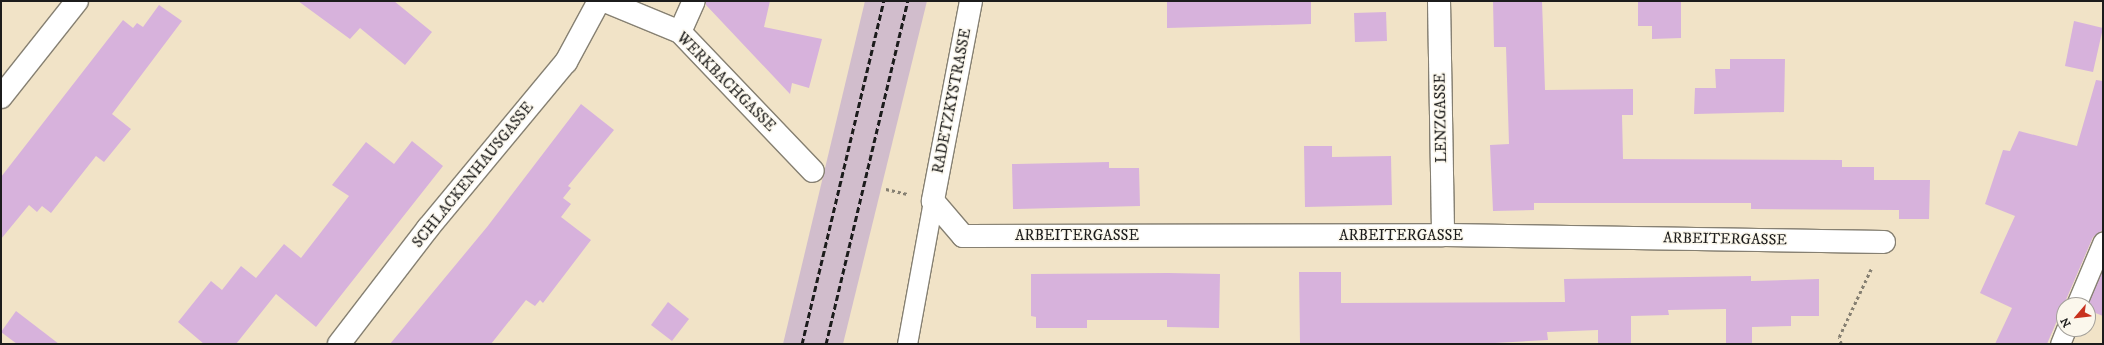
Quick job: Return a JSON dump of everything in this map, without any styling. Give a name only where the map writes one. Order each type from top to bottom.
[{"type":"street","points":[[1,97],[77,1]]},
{"type":"street","name":"SCHLACKENHAUSGASSE","points":[[339,344],[428,228],[566,62],[599,1]]},
{"type":"street","name":"WERKBACHGASSE","points":[[605,1],[680,32],[813,171]]},
{"type":"street","points":[[680,32],[694,1]]},
{"type":"street","name":"RADETZKYSTRASSE","points":[[933,201],[972,1]]},
{"type":"street","name":"LENZGASSE","points":[[1439,1],[1443,235]]},
{"type":"street","name":"ARBEITERGASSE","points":[[933,201],[963,236],[1443,235],[1884,242]]},
{"type":"lane","points":[[907,344],[933,201]]},
{"type":"lane","points":[[2079,297],[2103,240]]},
{"type":"path","points":[[1841,344],[1839,337],[1884,242]]},
{"type":"shaded area","points":[[865,1],[927,1],[843,344],[783,344]]},
{"type":"building","points":[[298,1],[394,1],[432,32],[405,65],[360,28],[350,39]]},
{"type":"building","points":[[706,1],[770,1],[764,27],[822,39],[809,88],[792,83],[790,94],[706,5]]},
{"type":"building","points":[[1167,1],[1311,1],[1311,24],[1167,28]]},
{"type":"building","points":[[1493,1],[1542,1],[1545,90],[1633,89],[1633,115],[1622,115],[1623,159],[1842,160],[1842,167],[1874,167],[1874,180],[1930,180],[1929,219],[1899,219],[1899,210],[1751,209],[1751,203],[1534,203],[1534,210],[1493,211],[1490,145],[1509,144],[1506,47],[1494,47]]},
{"type":"building","points":[[1638,1],[1681,1],[1681,38],[1652,39],[1652,26],[1638,26]]},
{"type":"building","points":[[159,5],[182,21],[112,114],[131,129],[104,162],[96,156],[51,213],[42,206],[37,212],[29,205],[1,239],[1,177],[123,20],[133,28],[137,23],[143,27]]},
{"type":"building","points":[[1386,12],[1387,41],[1355,42],[1354,13]]},
{"type":"building","points":[[2074,21],[2103,28],[2093,72],[2065,66]]},
{"type":"building","points":[[1730,59],[1785,59],[1784,112],[1694,114],[1695,88],[1716,88],[1715,69],[1730,69]]},
{"type":"building","points":[[2096,80],[2103,81],[2103,230],[2093,237],[2067,297],[2056,297],[2056,323],[2047,344],[1995,344],[2012,308],[1980,293],[2015,216],[1985,204],[2003,150],[2010,151],[2019,131],[2077,146]]},
{"type":"building","points":[[581,104],[614,130],[568,186],[571,188],[563,198],[571,204],[561,217],[591,240],[543,303],[540,300],[535,306],[526,300],[491,344],[390,344],[487,227]]},
{"type":"building","points":[[412,141],[443,166],[316,327],[276,294],[236,344],[204,344],[178,322],[211,281],[222,290],[241,266],[256,278],[284,244],[301,258],[349,196],[332,185],[366,142],[394,164]]},
{"type":"building","points":[[1304,146],[1332,146],[1332,157],[1391,156],[1392,205],[1305,207]]},
{"type":"building","points":[[1109,162],[1109,168],[1139,168],[1140,206],[1013,209],[1012,164]]},
{"type":"building","points":[[2103,269],[2103,316],[2096,313],[2096,297],[2091,297]]},
{"type":"building","points":[[1299,272],[1341,272],[1341,303],[1565,302],[1564,279],[1751,276],[1751,281],[1819,279],[1819,316],[1791,316],[1791,326],[1752,327],[1752,344],[1726,344],[1726,309],[1668,310],[1669,315],[1631,316],[1631,343],[1598,344],[1598,330],[1547,332],[1548,340],[1477,344],[1300,344]]},
{"type":"building","points":[[1031,274],[1220,274],[1219,328],[1167,327],[1167,320],[1087,320],[1087,328],[1036,328],[1036,317],[1031,316]]},
{"type":"building","points":[[668,302],[689,319],[672,341],[651,325]]},
{"type":"building","points":[[16,311],[59,344],[17,344],[1,332]]},
{"type":"railway","points":[[802,344],[884,1]]},
{"type":"railway","points":[[826,344],[908,1]]}]
